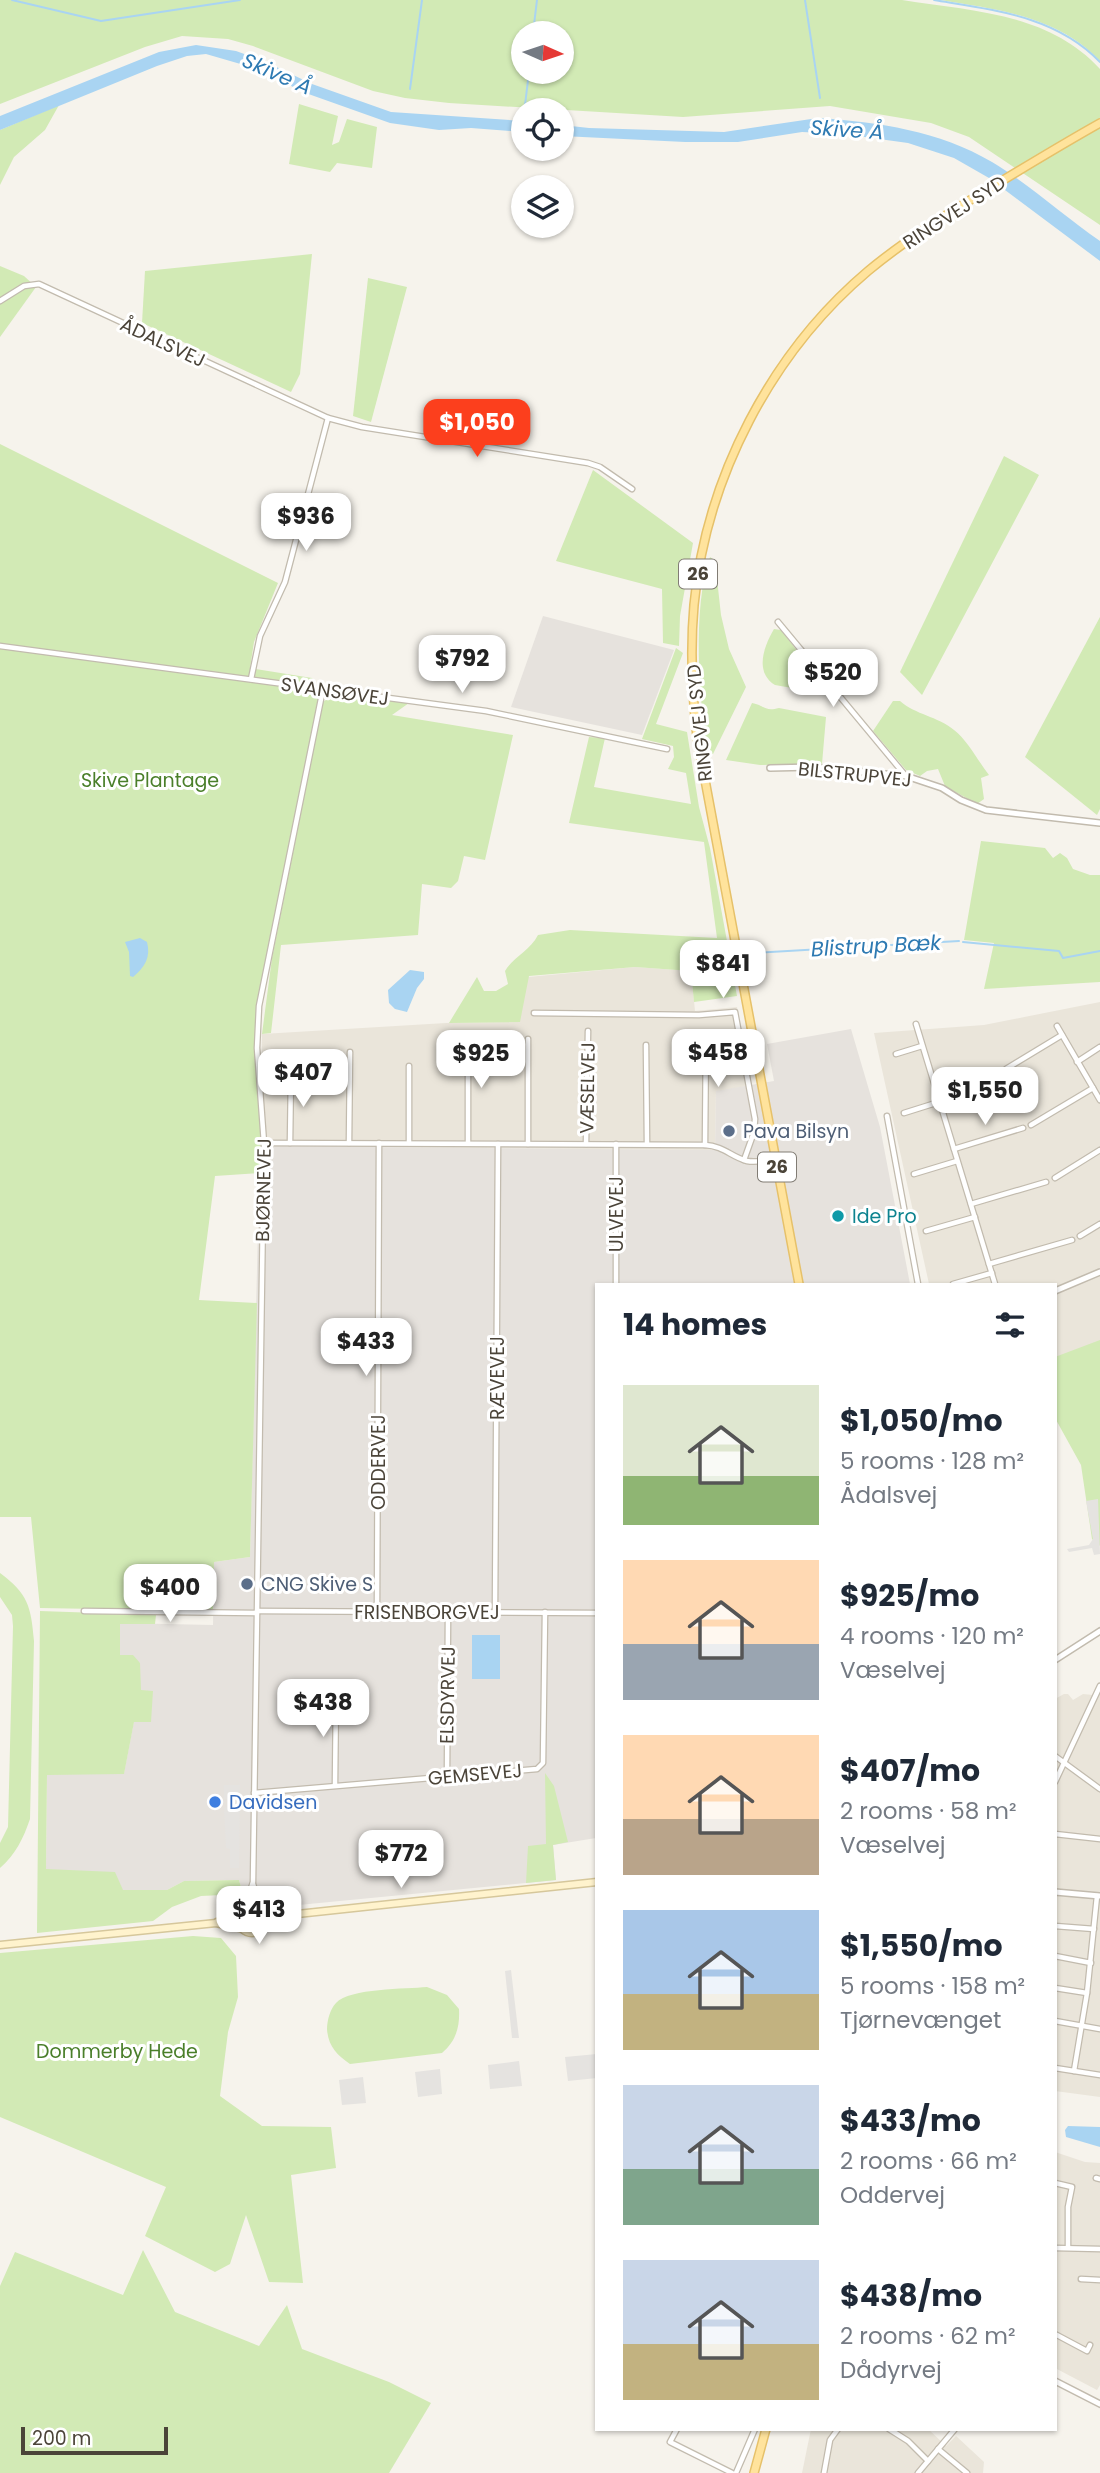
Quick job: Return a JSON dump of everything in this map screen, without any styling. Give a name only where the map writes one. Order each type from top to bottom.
[{"type":"main road","name":"RINGVEJ SYD","points":[[799,1283],[696,737],[692,689],[694,605],[703,549],[714,506],[736,451],[766,392],[796,348],[827,310],[868,271],[906,241],[1100,123]]},
{"type":"main road","points":[[265,1914],[288,1915],[595,1882]]},
{"type":"main road","points":[[0,1945],[216,1923],[255,1933],[262,1930],[266,1923],[265,1914],[260,1907],[252,1905],[216,1923]]},
{"type":"main road","points":[[239,1913],[240,1928]]},
{"type":"main road","points":[[266,1923],[288,1915]]},
{"type":"main road","points":[[754,2473],[765,2431]]},
{"type":"street","name":"ÅDALSVEJ","points":[[0,302],[24,286],[38,284],[328,418],[362,427],[588,463],[600,467],[632,489]]},
{"type":"street","points":[[251,679],[260,636],[285,582],[328,418]]},
{"type":"street","points":[[778,622],[894,765],[906,776]]},
{"type":"street","name":"SVANSØVEJ","points":[[0,646],[486,711],[667,749]]},
{"type":"street","name":"BJØRNEVEJ","points":[[260,1907],[253,1882],[264,1143],[257,1048],[259,1006],[323,689]]},
{"type":"street","name":"BILSTRUPVEJ","points":[[770,768],[813,767],[906,776],[942,788],[961,800],[986,810],[1100,824]]},
{"type":"street","points":[[534,1013],[699,1015],[735,1012],[755,1119],[754,1132],[744,1160]]},
{"type":"street","points":[[916,1024],[995,1283]]},
{"type":"street","points":[[1056,1026],[1100,1100]]},
{"type":"street","name":"VÆSELVEJ","points":[[586,1144],[588,1031]]},
{"type":"street","points":[[705,1145],[706,1033]]},
{"type":"street","points":[[1006,1069],[1062,1035]]},
{"type":"street","points":[[468,1037],[468,1143]]},
{"type":"street","points":[[528,1039],[528,1144]]},
{"type":"street","points":[[646,1045],[646,1144]]},
{"type":"street","points":[[896,1054],[922,1046]]},
{"type":"street","points":[[1077,1062],[1100,1047]]},
{"type":"street","points":[[349,1052],[349,1143]]},
{"type":"street","points":[[409,1066],[409,1143]]},
{"type":"street","points":[[936,1091],[999,1073]]},
{"type":"street","points":[[290,1143],[291,1074]]},
{"type":"street","points":[[1031,1125],[1093,1088]]},
{"type":"street","points":[[904,1113],[939,1102]]},
{"type":"street","points":[[887,1116],[918,1283]]},
{"type":"street","points":[[954,1149],[1023,1128]]},
{"type":"street","name":"VÆSELVEJ","points":[[264,1143],[705,1145],[725,1148],[744,1160],[776,1159]]},
{"type":"street","name":"ODDERVEJ","points":[[377,1612],[379,1143]]},
{"type":"street","name":"RÆVEVEJ","points":[[495,1612],[498,1144]]},
{"type":"street","name":"ULVEVEJ","points":[[616,1283],[617,1144]]},
{"type":"street","points":[[1055,1178],[1100,1150]]},
{"type":"street","points":[[914,1174],[957,1161]]},
{"type":"street","points":[[971,1205],[1046,1182]]},
{"type":"street","points":[[926,1231],[975,1217]]},
{"type":"street","points":[[1080,1236],[1100,1224]]},
{"type":"street","points":[[989,1265],[1072,1240]]},
{"type":"street","points":[[1057,1290],[1100,1272]]},
{"type":"street","points":[[957,1283],[992,1273]]},
{"type":"street","points":[[85,1611],[257,1612]]},
{"type":"street","name":"FRISENBORGVEJ","points":[[257,1612],[595,1613]]},
{"type":"street","name":"GEMSEVEJ","points":[[254,1793],[541,1767],[545,1612]]},
{"type":"street","name":"ELSDYRVEJ","points":[[447,1777],[448,1613]]},
{"type":"street","points":[[1057,1659],[1100,1631]]},
{"type":"street","points":[[1057,1778],[1100,1686]]},
{"type":"street","points":[[335,1692],[335,1786]]},
{"type":"street","points":[[1057,1758],[1100,1789]]},
{"type":"street","points":[[1057,1834],[1100,1839]]},
{"type":"street","name":"BJØRNEVEJ","points":[[245,1907],[253,1882]]},
{"type":"street","points":[[1057,1892],[1099,1896],[1074,2071]]},
{"type":"street","points":[[1057,1926],[1094,1929]]},
{"type":"street","points":[[1057,1956],[1091,1963]]},
{"type":"street","points":[[1057,1988],[1087,1993]]},
{"type":"street","points":[[1057,2021],[1100,2029]]},
{"type":"street","points":[[1057,2068],[1100,2075]]},
{"type":"street","points":[[1057,2183],[1072,2187],[1067,2225],[1068,2247]]},
{"type":"street","points":[[1057,2248],[1100,2249]]},
{"type":"street","points":[[1081,2278],[1100,2282],[1100,2275]]},
{"type":"street","points":[[1057,2335],[1087,2351],[1090,2345]]},
{"type":"street","points":[[1057,2382],[1100,2404]]},
{"type":"street","points":[[676,2431],[670,2442],[734,2473],[754,2431]]},
{"type":"street","points":[[824,2473],[831,2440],[837,2431]]},
{"type":"street","points":[[892,2431],[908,2441],[928,2461]]},
{"type":"street","points":[[918,2473],[953,2431]]},
{"type":"street","points":[[939,2449],[967,2473]]},
{"type":"shaded area","points":[[543,616],[674,650],[642,735],[511,707]]},
{"type":"shaded area","points":[[635,967],[691,971],[695,1011],[737,1007],[752,1085],[716,1092],[715,1150],[260,1146],[262,1034],[446,1023],[519,1022],[528,977]]},
{"type":"shaded area","points":[[1100,1002],[1100,1347],[1057,1370],[1057,1283],[929,1283],[874,1033],[984,1025]]},
{"type":"shaded area","points":[[851,1029],[880,1127],[910,1283],[595,1283],[595,1838],[553,1845],[556,1880],[278,1907],[261,1893],[243,1894],[239,1880],[184,1881],[167,1890],[123,1890],[46,1870],[47,1774],[124,1773],[134,1721],[151,1722],[140,1690],[140,1663],[119,1655],[120,1623],[213,1625],[214,1562],[250,1557],[260,1146],[715,1150],[716,1091],[774,1081],[767,1044]]},
{"type":"shaded area","points":[[1098,1499],[1100,1554],[1094,1555],[1092,1548],[1069,1552],[1067,1549],[1089,1545],[1093,1539],[1086,1501]]},
{"type":"shaded area","points":[[1100,1682],[1100,2097],[1057,2091],[1057,1698],[1068,1694],[1073,1700],[1083,1694],[1093,1695]]},
{"type":"shaded area","points":[[224,1785],[240,1785],[239,1868],[230,1868],[230,1849],[226,1848],[224,1808],[227,1807],[227,1799],[224,1799]]},
{"type":"shaded area","points":[[511,1970],[519,2038],[512,2038],[505,1971]]},
{"type":"shaded area","points":[[595,2054],[595,2078],[568,2081],[565,2057]]},
{"type":"shaded area","points":[[519,2061],[522,2086],[490,2089],[488,2065]]},
{"type":"shaded area","points":[[440,2069],[442,2094],[418,2097],[415,2072]]},
{"type":"shaded area","points":[[363,2077],[366,2103],[342,2105],[339,2080]]},
{"type":"shaded area","points":[[1057,2153],[1085,2162],[1100,2163],[1100,2385],[1097,2390],[1057,2369]]},
{"type":"shaded area","points":[[811,2431],[930,2431],[946,2446],[956,2436],[984,2462],[983,2473],[802,2473]]},
{"type":"green space","points":[[0,0],[902,0],[982,12],[1033,25],[1057,36],[1080,50],[1100,69],[1100,225],[969,137],[931,123],[830,106],[683,117],[574,110],[574,98],[511,98],[511,107],[449,103],[373,91],[228,39],[182,36],[145,47],[0,104]]},
{"type":"green space","points":[[941,0],[1100,0],[1100,61],[1066,34],[1047,25],[1006,12]]},
{"type":"green space","points":[[299,104],[338,116],[332,145],[339,142],[347,119],[377,127],[372,168],[337,163],[330,172],[289,164]]},
{"type":"green space","points":[[59,105],[45,130],[14,157],[0,185],[0,130]]},
{"type":"green space","points":[[312,254],[300,374],[291,392],[142,323],[145,271]]},
{"type":"green space","points":[[0,266],[24,276],[36,287],[0,337]]},
{"type":"green space","points":[[368,278],[407,287],[371,422],[353,416]]},
{"type":"green space","name":"Skive Plantage","points":[[0,444],[278,583],[254,642],[250,668],[312,678],[321,692],[260,991],[256,1035],[261,1098],[260,1173],[215,1176],[199,1300],[257,1303],[250,1557],[214,1562],[213,1611],[40,1608],[31,1517],[0,1517]]},
{"type":"green space","points":[[1004,456],[1039,475],[922,695],[900,672]]},
{"type":"green space","points":[[593,470],[693,543],[680,616],[679,646],[663,643],[662,589],[556,561]]},
{"type":"green space","points":[[710,557],[715,561],[721,615],[729,649],[746,687],[713,754],[708,754],[699,654],[701,601]]},
{"type":"green space","points":[[1100,617],[1100,809],[1097,815],[1025,757]]},
{"type":"green space","points":[[774,629],[781,630],[826,688],[826,694],[775,685],[769,680],[763,659]]},
{"type":"green space","points":[[676,648],[683,653],[656,724],[687,732],[699,807],[710,848],[737,996],[694,1002],[691,971],[635,967],[529,976],[520,1022],[449,1023],[477,977],[484,991],[496,991],[508,984],[505,971],[538,935],[570,930],[717,938],[704,842],[569,823],[589,737],[605,738],[594,787],[691,804],[686,773],[668,769],[674,757],[673,746],[642,739]]},
{"type":"green space","points":[[336,693],[409,703],[392,715],[513,735],[485,860],[464,856],[458,881],[451,888],[422,884],[418,935],[281,945],[271,1033],[262,1034],[272,958],[323,702]]},
{"type":"green space","points":[[893,701],[900,701],[947,725],[959,735],[989,775],[981,778],[984,799],[977,804],[945,786],[938,769],[927,771],[920,776],[906,770],[873,731]]},
{"type":"green space","points":[[752,703],[767,709],[779,708],[826,717],[822,764],[760,765],[726,760]]},
{"type":"green space","points":[[981,841],[1045,848],[1053,858],[1060,853],[1067,858],[1073,869],[1090,875],[1100,875],[1100,982],[984,989],[994,943],[964,940]]},
{"type":"green space","points":[[1100,1340],[1100,1546],[1092,1539],[1081,1465],[1057,1422],[1057,1356]]},
{"type":"green space","points":[[0,1573],[17,1588],[26,1602],[34,1641],[30,1819],[18,1846],[0,1868],[0,1843],[8,1827],[13,1626],[12,1615],[0,1597]]},
{"type":"green space","points":[[40,1611],[156,1615],[155,1624],[120,1624],[120,1655],[133,1655],[140,1663],[141,1690],[153,1691],[151,1722],[134,1722],[124,1774],[47,1775],[46,1869],[115,1872],[123,1890],[167,1890],[184,1881],[239,1880],[243,1894],[201,1896],[172,1907],[153,1921],[37,1933]]},
{"type":"green space","points":[[545,1773],[554,1786],[568,1842],[553,1845],[556,1880],[526,1883],[528,1846],[546,1844]]},
{"type":"green space","name":"Dommerby Hede","points":[[193,1936],[221,1938],[236,1956],[238,1997],[228,2032],[220,2096],[262,2126],[331,2127],[336,2168],[291,2175],[303,2283],[269,2282],[246,2215],[230,2264],[215,2272],[145,2236],[166,2187],[0,2117],[0,1953]]},
{"type":"green space","points":[[427,1987],[447,1995],[459,2009],[456,2033],[451,2044],[442,2053],[350,2064],[334,2050],[329,2040],[328,2022],[334,2006],[343,1998],[365,1992]]},
{"type":"green space","points":[[143,2250],[175,2312],[259,2346],[287,2305],[302,2349],[389,2382],[431,2403],[389,2473],[0,2473],[0,2286],[15,2252],[123,2295]]},
{"type":"water","name":"Skive Å","points":[[196,45],[236,51],[312,84],[391,112],[511,120],[511,131],[471,128],[439,130],[390,123],[300,91],[265,71],[206,54],[187,56],[157,66],[0,130],[0,116],[159,52]]},
{"type":"water","name":"Skive Å","points":[[818,118],[908,130],[951,143],[972,151],[1020,180],[1100,241],[1100,261],[989,178],[954,158],[908,143],[843,134],[802,132],[738,142],[574,137],[574,126],[724,132]]},
{"type":"water","points":[[140,938],[147,942],[147,957],[144,965],[133,977],[130,976],[129,952],[125,942]]},
{"type":"water","points":[[410,970],[424,972],[424,979],[417,988],[407,1012],[395,1009],[389,1003],[388,990]]},
{"type":"water","points":[[472,1635],[500,1635],[500,1679],[472,1679]]},
{"type":"water","points":[[1068,2126],[1100,2127],[1100,2147],[1066,2137],[1065,2130]]},
{"type":"waterway","points":[[12,0],[101,21],[240,0]]},
{"type":"waterway","points":[[410,89],[422,0]]},
{"type":"waterway","points":[[534,21],[537,0]]},
{"type":"waterway","points":[[805,0],[820,98]]},
{"type":"waterway","points":[[934,0],[1001,12],[1044,25],[1064,34],[1100,62]]},
{"type":"waterway","points":[[526,98],[528,84]]},
{"type":"waterway","name":"Blistrup Bæk","points":[[752,953],[959,941]]},
{"type":"waterway","name":"Blistrup Bæk","points":[[963,942],[1059,951],[1063,958],[1100,951]]},
{"type":"place","name":"Pava Bilsyn","points":[[729,1131]]},
{"type":"place","name":"Ide Pro","points":[[838,1216]]},
{"type":"place","name":"CNG Skive S","points":[[247,1584]]},
{"type":"place","name":"Davidsen","points":[[215,1802]]}]
